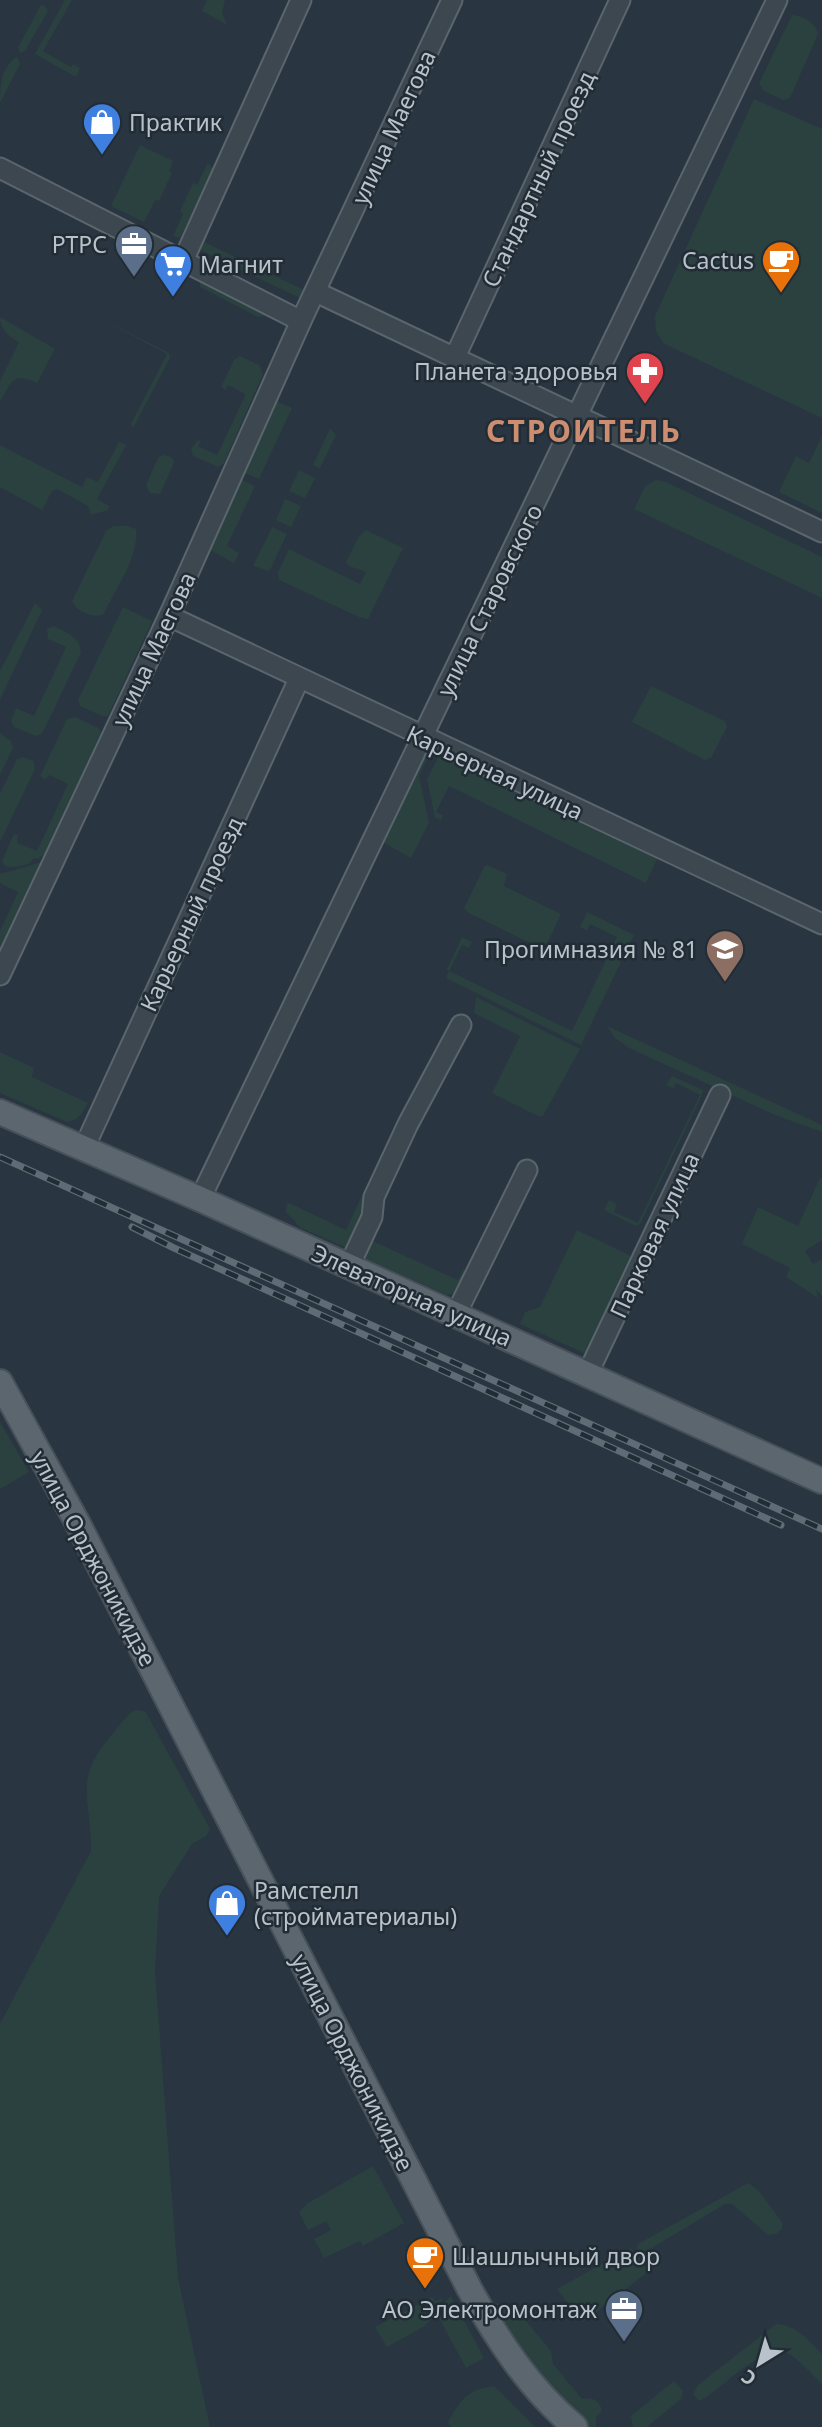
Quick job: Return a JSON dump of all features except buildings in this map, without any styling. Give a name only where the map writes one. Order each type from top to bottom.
[{"type":"main road","name":"Элеваторная улица","points":[[0,1112],[200,1199],[822,1481]]},
{"type":"main road","name":"улица Орджоникидзе","points":[[0,1382],[77,1522],[469,2288],[513,2361],[549,2403],[575,2427]]},
{"type":"street","points":[[184,261],[301,0]]},
{"type":"street","name":"улица Маегова","points":[[0,975],[169,617],[301,321],[452,0]]},
{"type":"street","name":"Стандартный проезд","points":[[455,357],[620,0]]},
{"type":"street","name":"улица Старовского","points":[[200,1199],[777,0]]},
{"type":"street","points":[[0,168],[301,321]]},
{"type":"street","points":[[316,292],[822,532]]},
{"type":"street","name":"Карьерная улица","points":[[169,617],[822,924]]},
{"type":"street","name":"Карьерный проезд","points":[[84,1149],[299,679]]},
{"type":"street","points":[[349,1266],[372,1217],[374,1197],[408,1124],[461,1025]]},
{"type":"street","name":"Парковая улица","points":[[587,1375],[720,1095]]},
{"type":"street","points":[[456,1314],[527,1170]]},
{"type":"green space","points":[[65,0],[72,0],[43,51],[71,67],[73,64],[80,68],[76,77],[35,54]]},
{"type":"green space","points":[[207,0],[225,0],[222,13],[227,25],[202,11]]},
{"type":"green space","points":[[41,5],[48,11],[25,51],[20,53],[18,47]]},
{"type":"green space","points":[[792,15],[809,21],[818,34],[790,98],[783,100],[763,90],[759,83]]},
{"type":"green space","points":[[17,57],[20,64],[0,103],[5,71]]},
{"type":"green space","points":[[754,99],[822,129],[822,418],[663,343],[656,331],[655,316]]},
{"type":"green space","points":[[140,145],[173,161],[169,171],[172,173],[159,201],[155,200],[144,222],[111,206]]},
{"type":"green space","points":[[208,163],[214,169],[180,238],[173,236],[183,214],[180,211],[193,183],[197,185]]},
{"type":"green space","points":[[202,241],[304,290],[300,298],[198,249]]},
{"type":"green space","points":[[200,281],[266,316],[258,317],[200,287]]},
{"type":"green space","points":[[90,313],[169,353],[170,358],[133,428],[131,424],[167,354]]},
{"type":"green space","points":[[0,317],[55,349],[37,383],[17,378],[10,384],[0,402],[0,381],[19,342],[6,332]]},
{"type":"green space","points":[[240,356],[259,365],[263,374],[224,463],[218,467],[193,456],[191,449],[198,440],[201,441],[198,446],[217,455],[246,394],[228,385],[225,390],[221,387],[234,360]]},
{"type":"green space","points":[[275,401],[292,408],[259,479],[241,471]]},
{"type":"green space","points":[[330,428],[336,435],[320,468],[313,465]]},
{"type":"green space","points":[[822,436],[822,513],[779,492],[796,456],[809,463]]},
{"type":"green space","points":[[119,442],[126,445],[97,499],[109,506],[108,510],[91,515],[88,506],[57,489],[52,491],[42,510],[0,487],[0,445],[82,487],[87,477],[98,482]]},
{"type":"green space","points":[[164,455],[171,457],[173,465],[160,494],[150,493],[146,485],[158,458]]},
{"type":"green space","points":[[299,470],[315,478],[305,498],[289,491]]},
{"type":"green space","points":[[238,478],[255,486],[227,546],[239,553],[234,563],[208,549]]},
{"type":"green space","points":[[656,480],[666,482],[822,557],[822,598],[634,509],[645,486]]},
{"type":"green space","points":[[285,499],[301,506],[291,527],[276,520]]},
{"type":"green space","points":[[113,526],[136,529],[134,551],[103,615],[89,615],[80,611],[72,601],[106,531]]},
{"type":"green space","points":[[272,527],[287,534],[269,571],[253,566]]},
{"type":"green space","points":[[366,530],[403,548],[368,619],[279,580],[278,572],[289,549],[360,584],[366,572],[349,566],[346,562],[359,536]]},
{"type":"green space","points":[[35,603],[42,610],[0,700],[0,671]]},
{"type":"green space","points":[[123,607],[152,621],[108,716],[102,716],[80,706],[78,700]]},
{"type":"green space","points":[[54,626],[75,639],[81,652],[45,728],[36,736],[14,727],[11,721],[16,708],[34,716],[66,647],[48,639],[47,629]]},
{"type":"green space","points":[[651,686],[725,721],[727,727],[711,758],[705,760],[632,722]]},
{"type":"green space","points":[[76,717],[101,732],[46,853],[25,865],[5,866],[2,861],[14,834],[18,835],[17,843],[37,851],[68,784],[49,775],[45,780],[40,776],[67,719]]},
{"type":"green space","points":[[0,733],[11,741],[13,748],[0,775]]},
{"type":"green space","points":[[428,748],[431,750],[419,776],[429,822],[411,858],[383,842]]},
{"type":"green space","points":[[440,754],[656,857],[646,883],[449,786],[436,812],[443,815],[441,820],[435,818],[427,779]]},
{"type":"green space","points":[[23,757],[34,761],[35,769],[0,842],[0,794],[17,759]]},
{"type":"green space","points":[[42,862],[27,892],[30,895],[0,956],[0,931],[18,892],[0,883],[0,874]]},
{"type":"green space","points":[[487,865],[507,874],[504,886],[561,914],[544,950],[469,913],[464,908]]},
{"type":"green space","points":[[587,912],[634,935],[581,1045],[446,978],[449,971],[572,1031],[617,937],[590,924],[587,931],[580,927]]},
{"type":"green space","points":[[462,937],[472,942],[469,948],[462,945],[449,971],[447,969]]},
{"type":"green space","points":[[476,997],[580,1049],[543,1116],[492,1093],[520,1036],[474,1013]]},
{"type":"green space","points":[[607,1026],[822,1125],[822,1132],[775,1115],[629,1048],[615,1038]]},
{"type":"green space","points":[[0,1052],[34,1068],[32,1077],[88,1103],[82,1113],[67,1122],[0,1093]]},
{"type":"green space","points":[[672,1076],[703,1090],[702,1095],[640,1224],[636,1226],[604,1210],[609,1200],[617,1204],[614,1212],[638,1223],[700,1095],[676,1083],[673,1088],[666,1085]]},
{"type":"green space","points":[[820,1178],[822,1240],[805,1251],[813,1264],[822,1259],[822,1295],[816,1290],[818,1298],[786,1277],[790,1268],[742,1244],[758,1207],[798,1226]]},
{"type":"green space","points":[[366,1187],[364,1211],[347,1248],[301,1228],[286,1212],[287,1202],[346,1230]]},
{"type":"green space","points":[[577,1230],[632,1258],[590,1352],[586,1354],[520,1324],[525,1312],[540,1307]]},
{"type":"green space","points":[[368,1239],[458,1280],[463,1269],[466,1271],[455,1293],[447,1295],[364,1258]]},
{"type":"green space","points":[[0,1422],[29,1472],[0,1489]]},
{"type":"green space","points":[[135,1710],[145,1711],[210,1829],[206,1836],[192,1844],[159,1896],[155,1972],[178,2278],[210,2427],[0,2427],[0,2024],[91,1851],[87,1785],[92,1765],[108,1739]]},
{"type":"green space","points":[[373,2166],[404,2223],[363,2246],[360,2241],[324,2258],[314,2239],[331,2230],[326,2221],[308,2230],[299,2212],[308,2203]]},
{"type":"green space","points":[[748,2183],[758,2190],[782,2222],[782,2229],[776,2234],[768,2235],[732,2204],[725,2204],[640,2255],[636,2251],[638,2244]]},
{"type":"green space","points":[[631,2248],[649,2271],[583,2322],[557,2289]]},
{"type":"green space","points":[[451,2296],[484,2358],[466,2368],[438,2316],[437,2310]]},
{"type":"green space","points":[[432,2297],[435,2301],[444,2298],[431,2313],[425,2326],[387,2347],[375,2327]]},
{"type":"green space","points":[[485,2299],[508,2307],[526,2321],[551,2351],[553,2364],[582,2399],[592,2399],[599,2403],[602,2410],[596,2418],[596,2427],[586,2427],[538,2380]]},
{"type":"green space","points":[[776,2324],[796,2330],[822,2354],[822,2384],[793,2356],[778,2352],[755,2361],[699,2401],[693,2394],[698,2385]]},
{"type":"green space","points":[[674,2381],[683,2391],[681,2399],[647,2427],[633,2427],[631,2416]]},
{"type":"green space","points":[[494,2386],[535,2427],[451,2427],[448,2422],[466,2397],[477,2390]]},
{"type":"railway","points":[[0,1157],[822,1529]]},
{"type":"railway","points":[[132,1227],[781,1525]]},
{"type":"place","name":"Практик","points":[[102,156]]},
{"type":"place","name":"РТРС","points":[[134,278]]},
{"type":"place","name":"Cactus","points":[[781,294]]},
{"type":"place","name":"Магнит","points":[[173,298]]},
{"type":"place","name":"Планета здоровья","points":[[645,405]]},
{"type":"place","name":"Прогимназия № 81","points":[[725,983]]},
{"type":"place","name":"Рамстелл (стройматериалы)","points":[[227,1937]]},
{"type":"place","name":"Шашлычный двор","points":[[425,2290]]},
{"type":"place","name":"АО Электромонтаж","points":[[624,2343]]},
{"type":"district","name":"СТРОИТЕЛЬ","points":[[584,430]]}]
